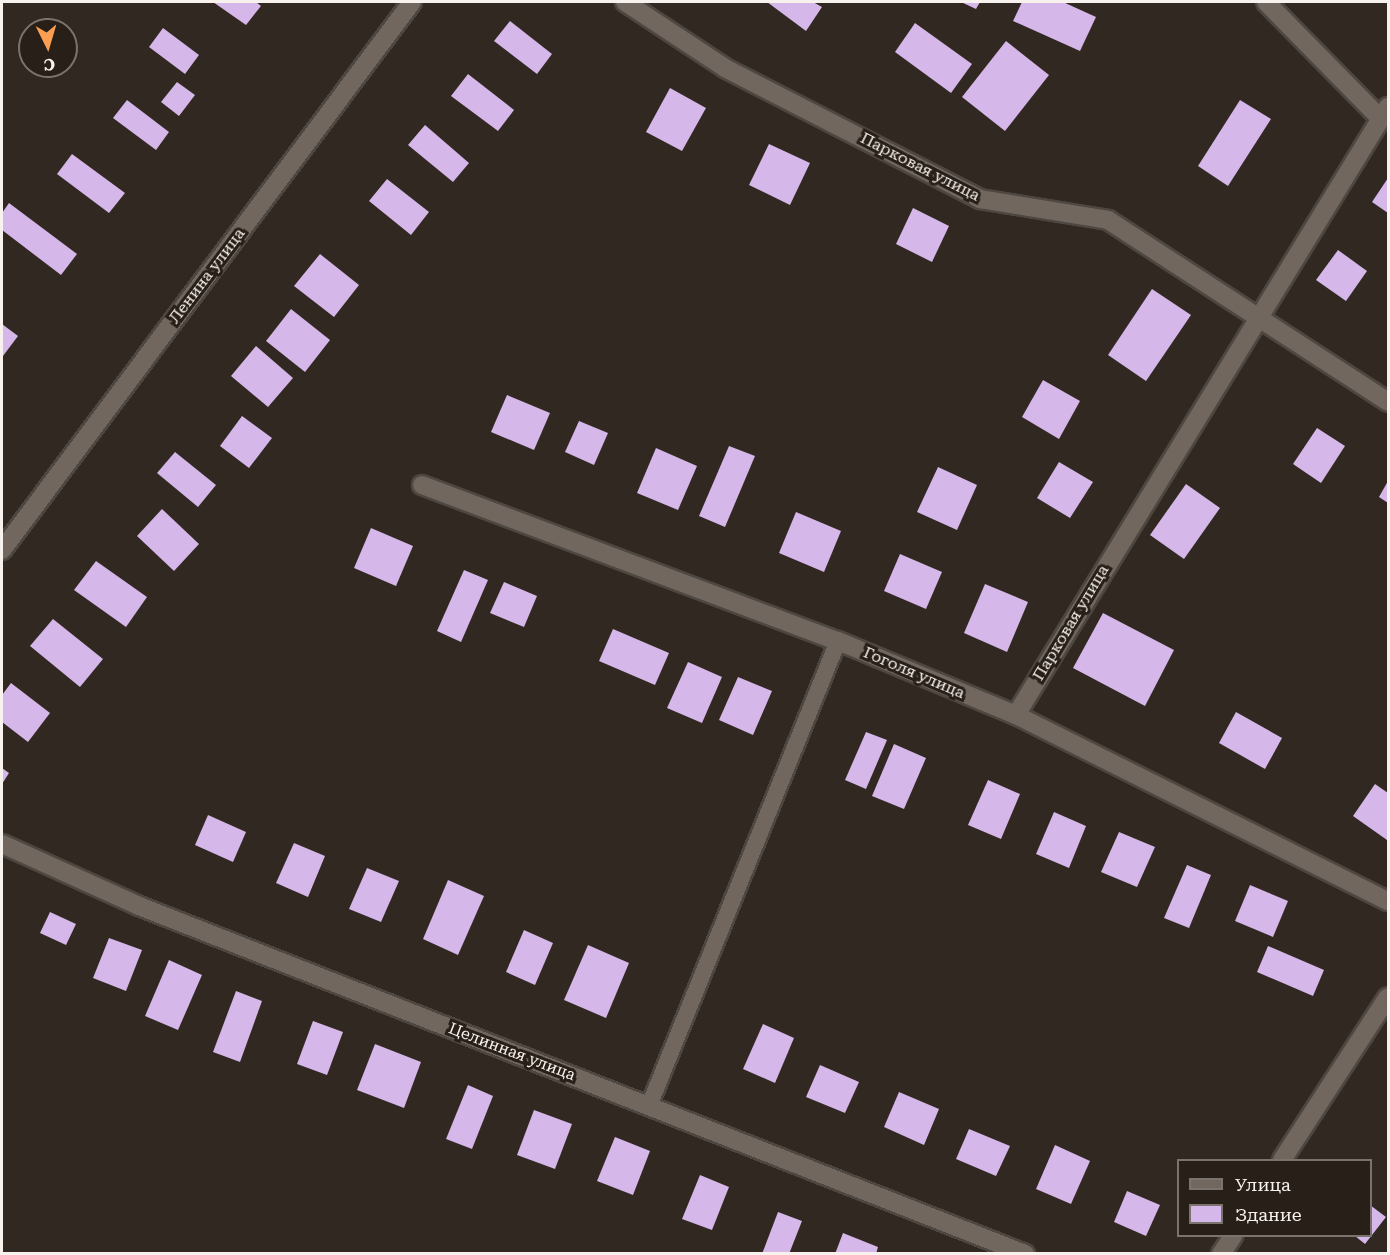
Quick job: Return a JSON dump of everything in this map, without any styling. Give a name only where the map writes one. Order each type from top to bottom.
[{"type":"street","name":"Ленина улица","points":[[2,550],[412,2]]},
{"type":"street","name":"Парковая улица","points":[[625,2],[725,68],[980,199],[1108,220],[1389,402]]},
{"type":"street","points":[[1266,2],[1385,113]]},
{"type":"street","name":"Парковая улица","points":[[1016,715],[1257,315],[1385,113]]},
{"type":"street","name":"Гоголя улица","points":[[422,485],[838,641],[1016,715],[1389,901]]},
{"type":"street","name":"Целинная улица","points":[[2,844],[139,906],[1025,1254]]},
{"type":"street","points":[[1283,1159],[1389,997]]},
{"type":"street","points":[[1221,1254],[1232,1237]]},
{"type":"lane","points":[[649,1106],[838,641]]},
{"type":"building","points":[[213,2],[256,2],[261,6],[246,25]]},
{"type":"building","points":[[767,2],[813,2],[822,7],[806,31]]},
{"type":"building","points":[[961,2],[980,2],[976,9]]},
{"type":"building","points":[[1022,2],[1063,2],[1096,17],[1080,51],[1013,21]]},
{"type":"building","points":[[510,21],[552,54],[537,74],[494,41]]},
{"type":"building","points":[[915,23],[972,64],[951,93],[895,52]]},
{"type":"building","points":[[163,28],[199,55],[185,74],[149,47]]},
{"type":"building","points":[[1006,41],[1049,75],[1005,131],[962,97]]},
{"type":"building","points":[[468,74],[514,110],[498,131],[451,96]]},
{"type":"building","points":[[177,82],[195,95],[179,116],[161,102]]},
{"type":"building","points":[[670,88],[706,108],[682,151],[646,132]]},
{"type":"building","points":[[127,100],[169,132],[156,150],[113,118]]},
{"type":"building","points":[[1240,100],[1271,119],[1228,186],[1198,166]]},
{"type":"building","points":[[425,125],[469,163],[453,182],[408,145]]},
{"type":"building","points":[[769,144],[810,163],[790,205],[749,185]]},
{"type":"building","points":[[72,154],[125,193],[109,213],[57,174]]},
{"type":"building","points":[[1388,178],[1388,213],[1372,202]]},
{"type":"building","points":[[387,179],[429,212],[411,235],[369,201]]},
{"type":"building","points":[[9,203],[77,254],[61,275],[2,230],[2,213]]},
{"type":"building","points":[[913,208],[949,226],[932,262],[896,244]]},
{"type":"building","points":[[1338,250],[1367,271],[1346,301],[1316,280]]},
{"type":"building","points":[[320,254],[359,285],[334,317],[294,286]]},
{"type":"building","points":[[1152,289],[1191,315],[1146,381],[1108,355]]},
{"type":"building","points":[[291,309],[330,340],[305,372],[266,341]]},
{"type":"building","points":[[2,324],[18,336],[3,356],[2,355]]},
{"type":"building","points":[[256,346],[293,378],[268,407],[231,376]]},
{"type":"building","points":[[1043,380],[1080,401],[1059,439],[1022,417]]},
{"type":"building","points":[[507,395],[550,413],[534,450],[491,432]]},
{"type":"building","points":[[242,416],[272,438],[249,468],[220,446]]},
{"type":"building","points":[[579,421],[608,433],[594,465],[565,452]]},
{"type":"building","points":[[1317,428],[1345,446],[1321,483],[1293,464]]},
{"type":"building","points":[[729,446],[755,456],[725,527],[699,516]]},
{"type":"building","points":[[656,448],[697,466],[678,510],[637,493]]},
{"type":"building","points":[[175,452],[216,485],[198,507],[157,473]]},
{"type":"building","points":[[1059,462],[1093,482],[1070,518],[1037,498]]},
{"type":"building","points":[[938,467],[977,485],[957,530],[917,512]]},
{"type":"building","points":[[1388,481],[1388,503],[1379,497]]},
{"type":"building","points":[[1186,484],[1220,508],[1184,559],[1150,535]]},
{"type":"building","points":[[162,509],[199,544],[174,571],[137,536]]},
{"type":"building","points":[[796,512],[841,531],[824,572],[779,553]]},
{"type":"building","points":[[371,528],[413,546],[396,586],[354,568]]},
{"type":"building","points":[[900,554],[942,572],[926,609],[884,591]]},
{"type":"building","points":[[96,561],[147,597],[126,627],[74,590]]},
{"type":"building","points":[[464,570],[488,580],[461,642],[437,631]]},
{"type":"building","points":[[504,582],[537,596],[524,627],[490,613]]},
{"type":"building","points":[[985,584],[1028,602],[1007,652],[964,633]]},
{"type":"building","points":[[1103,613],[1174,650],[1145,706],[1073,668]]},
{"type":"building","points":[[53,619],[103,659],[80,687],[30,646]]},
{"type":"building","points":[[613,629],[669,653],[655,685],[599,661]]},
{"type":"building","points":[[688,662],[722,677],[702,723],[667,708]]},
{"type":"building","points":[[738,677],[772,691],[753,735],[719,720]]},
{"type":"building","points":[[11,683],[50,713],[28,742],[2,722],[2,695]]},
{"type":"building","points":[[1236,712],[1282,738],[1265,769],[1219,743]]},
{"type":"building","points":[[866,732],[887,740],[866,789],[845,780]]},
{"type":"building","points":[[894,744],[926,758],[904,809],[872,796]]},
{"type":"building","points":[[2,768],[9,773],[2,784]]},
{"type":"building","points":[[988,780],[1020,794],[1001,839],[968,825]]},
{"type":"building","points":[[1375,784],[1388,793],[1387,840],[1353,816]]},
{"type":"building","points":[[1054,812],[1086,826],[1069,868],[1036,854]]},
{"type":"building","points":[[208,815],[246,832],[233,862],[195,845]]},
{"type":"building","points":[[1119,832],[1155,847],[1137,887],[1101,872]]},
{"type":"building","points":[[294,843],[325,856],[308,897],[276,883]]},
{"type":"building","points":[[1187,865],[1211,875],[1189,928],[1164,918]]},
{"type":"building","points":[[367,868],[399,881],[381,922],[349,909]]},
{"type":"building","points":[[448,880],[484,896],[458,955],[423,939]]},
{"type":"building","points":[[1250,885],[1288,901],[1273,937],[1235,921]]},
{"type":"building","points":[[50,912],[76,924],[66,945],[40,933]]},
{"type":"building","points":[[524,930],[553,943],[535,985],[506,972]]},
{"type":"building","points":[[109,938],[142,950],[126,991],[93,978]]},
{"type":"building","points":[[588,945],[629,963],[606,1018],[564,1000]]},
{"type":"building","points":[[1268,946],[1324,970],[1313,996],[1257,972]]},
{"type":"building","points":[[169,960],[202,975],[178,1030],[145,1016]]},
{"type":"building","points":[[236,991],[262,1001],[240,1062],[213,1052]]},
{"type":"building","points":[[313,1021],[343,1032],[327,1075],[297,1064]]},
{"type":"building","points":[[763,1024],[794,1038],[775,1083],[743,1069]]},
{"type":"building","points":[[375,1044],[421,1062],[404,1108],[357,1090]]},
{"type":"building","points":[[820,1065],[859,1082],[845,1113],[806,1097]]},
{"type":"building","points":[[468,1085],[493,1096],[472,1149],[446,1139]]},
{"type":"building","points":[[899,1092],[939,1109],[924,1145],[884,1127]]},
{"type":"building","points":[[534,1110],[572,1124],[555,1169],[517,1155]]},
{"type":"building","points":[[969,1129],[1010,1146],[996,1176],[956,1159]]},
{"type":"building","points":[[615,1137],[650,1151],[633,1195],[597,1181]]},
{"type":"building","points":[[1055,1145],[1090,1161],[1071,1204],[1036,1189]]},
{"type":"building","points":[[700,1175],[729,1187],[712,1230],[682,1219]]},
{"type":"building","points":[[1127,1191],[1160,1205],[1146,1236],[1114,1222]]},
{"type":"building","points":[[1372,1206],[1386,1217],[1372,1235]]},
{"type":"building","points":[[778,1212],[802,1221],[789,1254],[762,1254]]},
{"type":"building","points":[[843,1233],[878,1247],[876,1254],[835,1254]]},
{"type":"building","points":[[1356,1237],[1370,1237],[1365,1244]]}]
